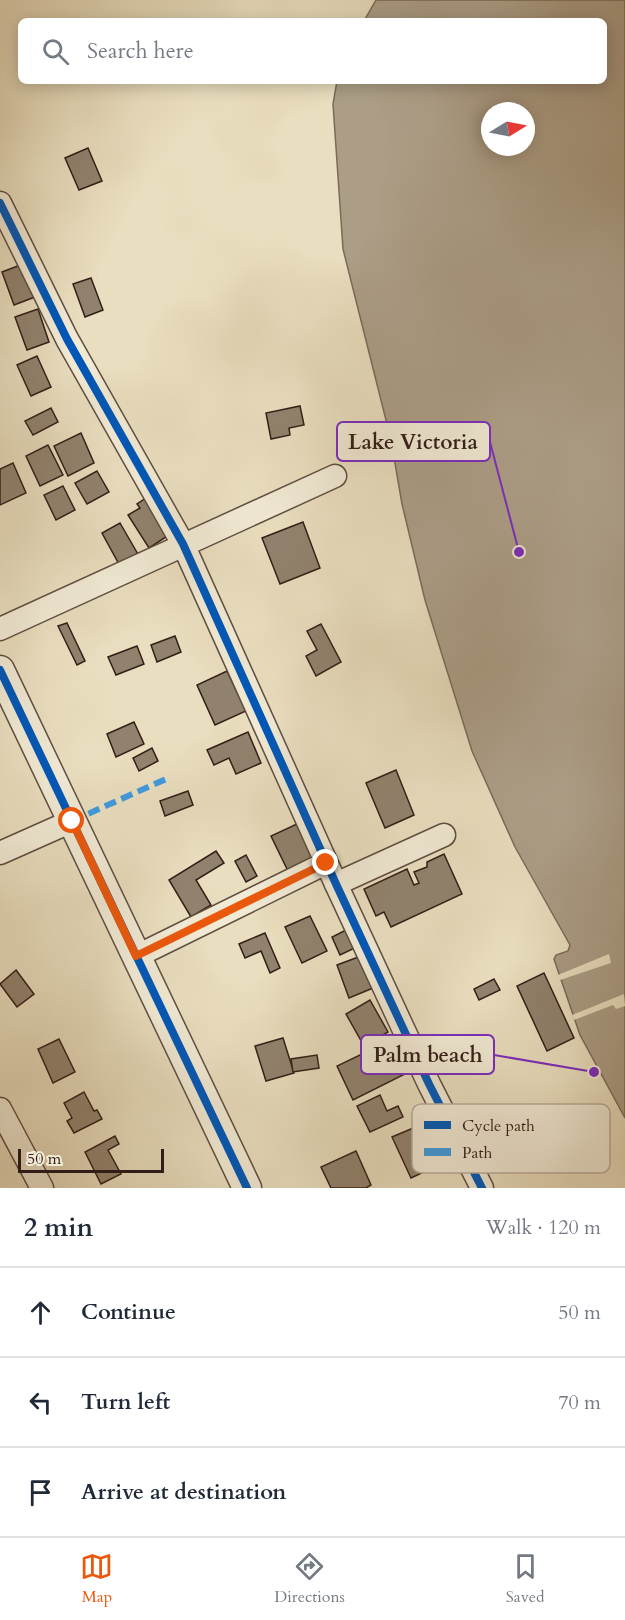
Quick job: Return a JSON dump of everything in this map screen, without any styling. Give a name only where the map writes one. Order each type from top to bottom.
[{"type":"street","points":[[0,203],[67,339],[183,544],[326,863],[439,1104]]},
{"type":"street","points":[[0,629],[335,476]]},
{"type":"street","points":[[0,669],[247,1188]]},
{"type":"street","points":[[0,853],[72,821]]},
{"type":"street","points":[[336,884],[444,835]]},
{"type":"street","points":[[136,956],[326,863]]},
{"type":"street","points":[[0,1108],[42,1188]]},
{"type":"street","points":[[474,1173],[482,1188]]},
{"type":"shaded area","points":[[376,0],[625,0],[625,1118],[580,1035],[554,959],[556,955],[568,951],[570,945],[515,847],[472,751],[425,600],[402,504],[391,440],[343,249],[333,104],[336,84],[607,84],[607,18],[366,18]]},
{"type":"pier","points":[[609,954],[611,963],[560,980],[558,975]]},
{"type":"pier","points":[[624,994],[625,1006],[616,1009],[613,1005],[574,1020],[572,1015]]},
{"type":"building","points":[[88,148],[102,181],[79,190],[65,158]]},
{"type":"building","points":[[23,264],[35,297],[14,305],[2,272]]},
{"type":"building","points":[[91,278],[103,310],[85,317],[73,284]]},
{"type":"building","points":[[38,309],[49,342],[27,350],[15,317]]},
{"type":"building","points":[[37,356],[51,387],[31,396],[17,365]]},
{"type":"building","points":[[300,406],[304,425],[289,428],[290,435],[271,439],[266,413]]},
{"type":"building","points":[[51,408],[58,422],[33,435],[25,421]]},
{"type":"building","points":[[81,433],[94,463],[68,476],[54,446]]},
{"type":"building","points":[[48,445],[63,475],[40,486],[26,456]]},
{"type":"building","points":[[13,463],[26,493],[0,505],[0,469]]},
{"type":"building","points":[[97,471],[109,492],[87,504],[75,483]]},
{"type":"building","points":[[63,486],[75,510],[56,520],[44,495]]},
{"type":"building","points":[[146,498],[169,535],[149,548],[128,515],[140,508],[137,504]]},
{"type":"building","points":[[303,522],[320,568],[280,584],[262,538]]},
{"type":"building","points":[[120,523],[139,556],[120,566],[102,533]]},
{"type":"building","points":[[67,623],[85,661],[77,665],[58,626]]},
{"type":"building","points":[[321,624],[341,662],[316,676],[306,656],[317,650],[307,631]]},
{"type":"building","points":[[175,636],[181,652],[157,662],[151,645]]},
{"type":"building","points":[[137,646],[144,664],[116,675],[108,657]]},
{"type":"building","points":[[227,671],[246,711],[215,725],[197,685]]},
{"type":"building","points":[[134,722],[144,744],[116,757],[107,734]]},
{"type":"building","points":[[248,732],[261,763],[236,774],[229,758],[214,765],[207,750]]},
{"type":"building","points":[[152,748],[158,761],[139,771],[133,758]]},
{"type":"building","points":[[396,770],[414,815],[385,828],[366,783]]},
{"type":"building","points":[[188,791],[193,805],[165,816],[160,801]]},
{"type":"building","points":[[299,823],[315,858],[288,871],[271,836]]},
{"type":"building","points":[[216,851],[224,863],[196,880],[211,905],[191,917],[169,880]]},
{"type":"building","points":[[444,854],[462,894],[391,927],[384,912],[376,916],[364,889],[407,869],[414,885],[419,883],[414,872],[427,867],[427,862]]},
{"type":"building","points":[[246,855],[257,876],[246,882],[235,861]]},
{"type":"building","points":[[310,916],[327,951],[302,963],[285,927]]},
{"type":"building","points":[[350,928],[359,946],[340,955],[332,937]]},
{"type":"building","points":[[265,933],[280,968],[270,973],[261,951],[245,958],[239,944]]},
{"type":"building","points":[[361,956],[373,988],[349,998],[337,965]]},
{"type":"building","points":[[16,970],[34,994],[17,1007],[0,984]]},
{"type":"building","points":[[544,973],[574,1038],[547,1051],[517,986]]},
{"type":"building","points":[[494,979],[500,990],[479,1000],[474,989]]},
{"type":"building","points":[[370,1000],[388,1032],[364,1046],[346,1014]]},
{"type":"building","points":[[283,1038],[294,1073],[266,1081],[255,1046]]},
{"type":"building","points":[[59,1039],[75,1072],[53,1083],[38,1049]]},
{"type":"building","points":[[393,1039],[409,1072],[353,1100],[337,1066]]},
{"type":"building","points":[[317,1055],[319,1068],[293,1072],[291,1059]]},
{"type":"building","points":[[84,1092],[94,1111],[97,1110],[102,1119],[74,1133],[67,1121],[72,1118],[64,1103]]},
{"type":"building","points":[[380,1095],[387,1111],[398,1106],[403,1117],[370,1132],[357,1106]]},
{"type":"building","points":[[412,1129],[412,1173],[422,1173],[411,1178],[392,1137]]},
{"type":"building","points":[[115,1136],[119,1144],[108,1150],[121,1174],[101,1184],[85,1152]]},
{"type":"building","points":[[356,1151],[371,1185],[366,1188],[331,1188],[321,1167]]},
{"type":"marked path","points":[[72,821],[166,779]]},
{"type":"cycle path","points":[[0,203],[67,339],[183,544],[336,884],[439,1104]]},
{"type":"cycle path","points":[[0,670],[247,1188]]},
{"type":"cycle path","points":[[474,1173],[482,1188]]},
{"type":"place","name":"Lake Victoria","points":[[519,552]]},
{"type":"place","name":"Palm beach","points":[[594,1072]]},
{"type":"route","points":[[72,821],[136,956],[326,863]]}]
